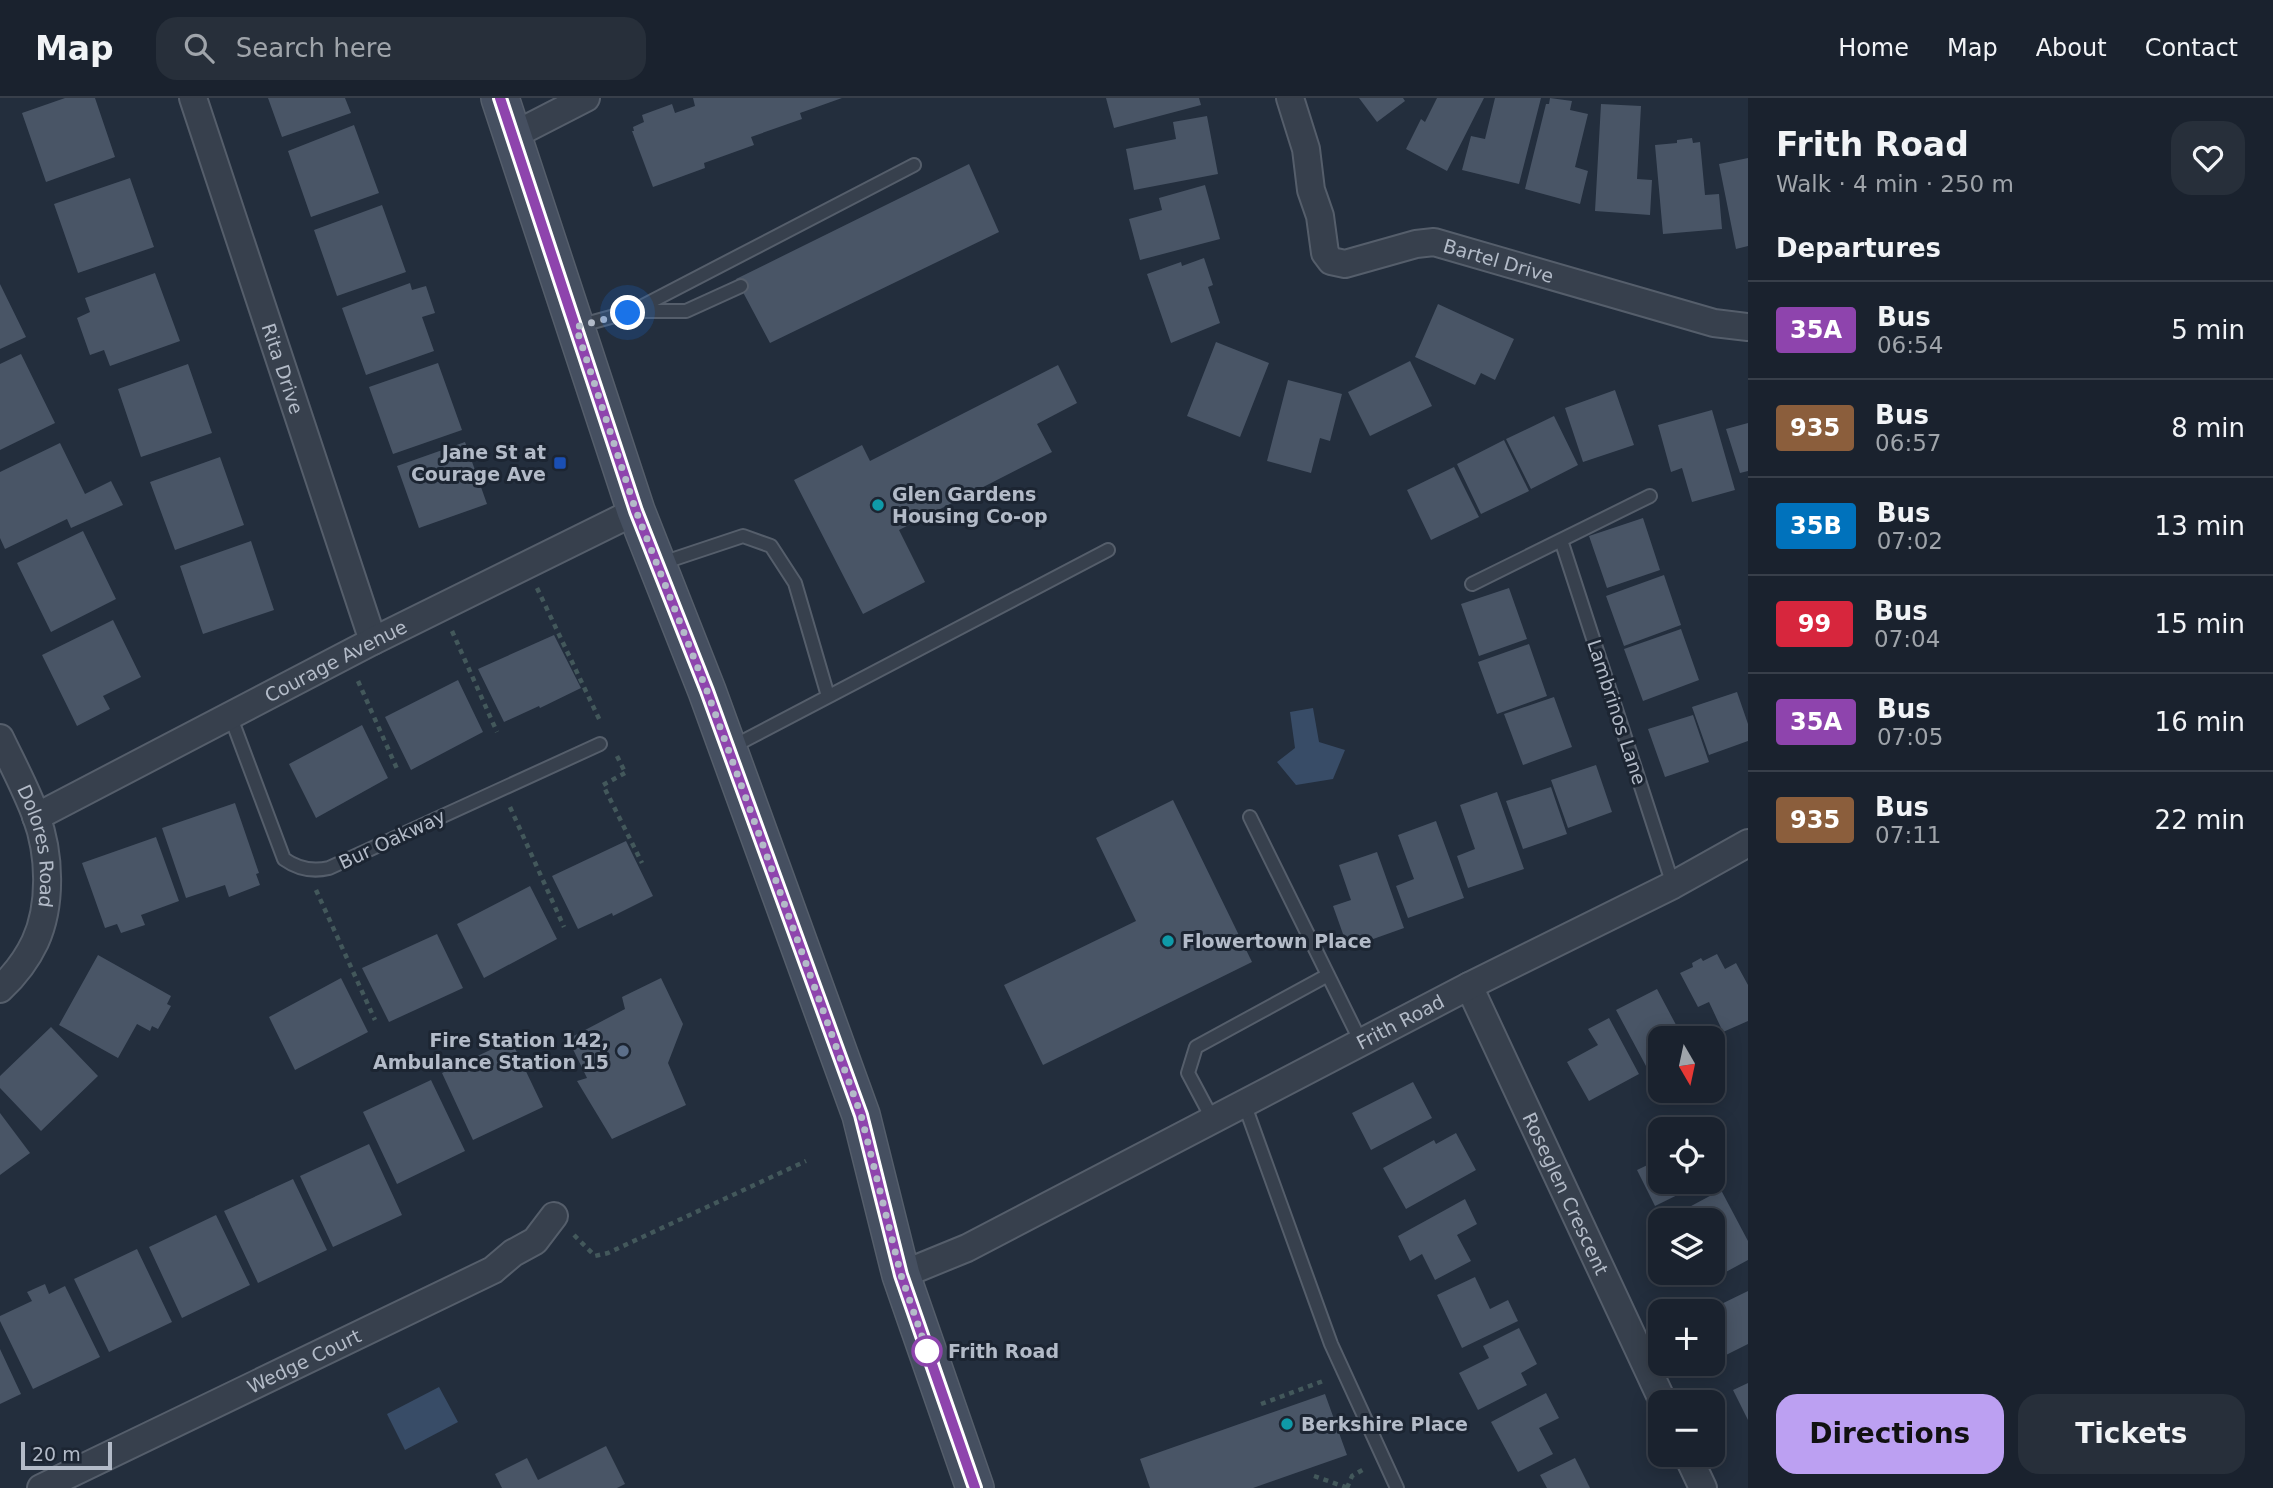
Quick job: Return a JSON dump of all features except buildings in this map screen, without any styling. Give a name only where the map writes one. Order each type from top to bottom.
[{"type":"main road","points":[[500,98],[636,511],[728,749],[861,1115],[901,1275],[975,1488]]},
{"type":"street","name":"Rita Drive","points":[[193,98],[373,641]]},
{"type":"street","points":[[514,135],[586,98]]},
{"type":"street","name":"Bartel Drive","points":[[1290,98],[1306,149],[1311,190],[1320,216],[1325,253],[1331,261],[1345,264],[1416,244],[1434,242],[1714,323],[1748,327]]},
{"type":"street","name":"Courage Avenue","points":[[37,817],[373,641],[636,511]]},
{"type":"street","name":"Dolores Road","points":[[0,737],[37,817],[47,862],[45,908],[35,942],[13,977],[0,989]]},
{"type":"street","name":"Frith Road","points":[[901,1275],[956,1253],[1469,986],[1673,885],[1748,843]]},
{"type":"street","name":"Roseglen Crescent","points":[[1469,986],[1657,1390]]},
{"type":"street","name":"Wedge Court","points":[[41,1488],[493,1270],[535,1241],[554,1216]]},
{"type":"street","points":[[1693,1467],[1703,1488]]},
{"type":"lane","points":[[576,327],[634,311],[914,165]]},
{"type":"lane","points":[[634,311],[686,311],[741,286]]},
{"type":"lane","points":[[1472,584],[1650,496]]},
{"type":"lane","points":[[657,564],[743,536],[771,546],[795,583],[828,696]]},
{"type":"lane","name":"Lambrinos Lane","points":[[1561,540],[1673,885]]},
{"type":"lane","points":[[728,749],[1108,550]]},
{"type":"lane","points":[[230,715],[284,859],[307,870]]},
{"type":"lane","name":"Bur Oakway","points":[[307,870],[329,869],[600,744]]},
{"type":"lane","points":[[1250,817],[1361,1042]]},
{"type":"lane","points":[[1213,1119],[1188,1073],[1196,1047],[1328,975]]},
{"type":"lane","points":[[1244,1103],[1331,1344],[1397,1488]]},
{"type":"path","points":[[526,565],[602,724]]},
{"type":"path","points":[[441,608],[497,732]]},
{"type":"path","points":[[346,655],[398,771]]},
{"type":"path","points":[[614,749],[626,774],[603,785],[642,863]]},
{"type":"path","points":[[501,789],[564,927]]},
{"type":"path","points":[[307,870],[375,1020]]},
{"type":"path","points":[[554,1216],[595,1256],[608,1253],[806,1161]]},
{"type":"path","points":[[1261,1404],[1344,1374]]},
{"type":"path","points":[[1314,1476],[1348,1488]]},
{"type":"water","points":[[1313,708],[1319,742],[1345,750],[1333,779],[1296,785],[1277,762],[1295,748],[1290,712]]},
{"type":"water","points":[[439,1387],[458,1422],[405,1450],[387,1414]]},
{"type":"bus line","name":"35A","points":[[500,98],[636,511],[707,691],[861,1115],[901,1275],[975,1488]]},
{"type":"place","name":"Jane St at Courage Ave","points":[[560,463]]},
{"type":"place","name":"Glen Gardens Housing Co-op","points":[[878,505]]},
{"type":"place","name":"Flowertown Place","points":[[1168,941]]},
{"type":"place","name":"Fire Station 142, Ambulance Station 15","points":[[623,1051]]},
{"type":"place","name":"Frith Road","points":[[927,1351]]},
{"type":"place","name":"Berkshire Place","points":[[1287,1424]]},
{"type":"route","points":[[628,313],[576,327],[636,511],[707,691],[861,1115],[901,1275],[927,1351]]}]
